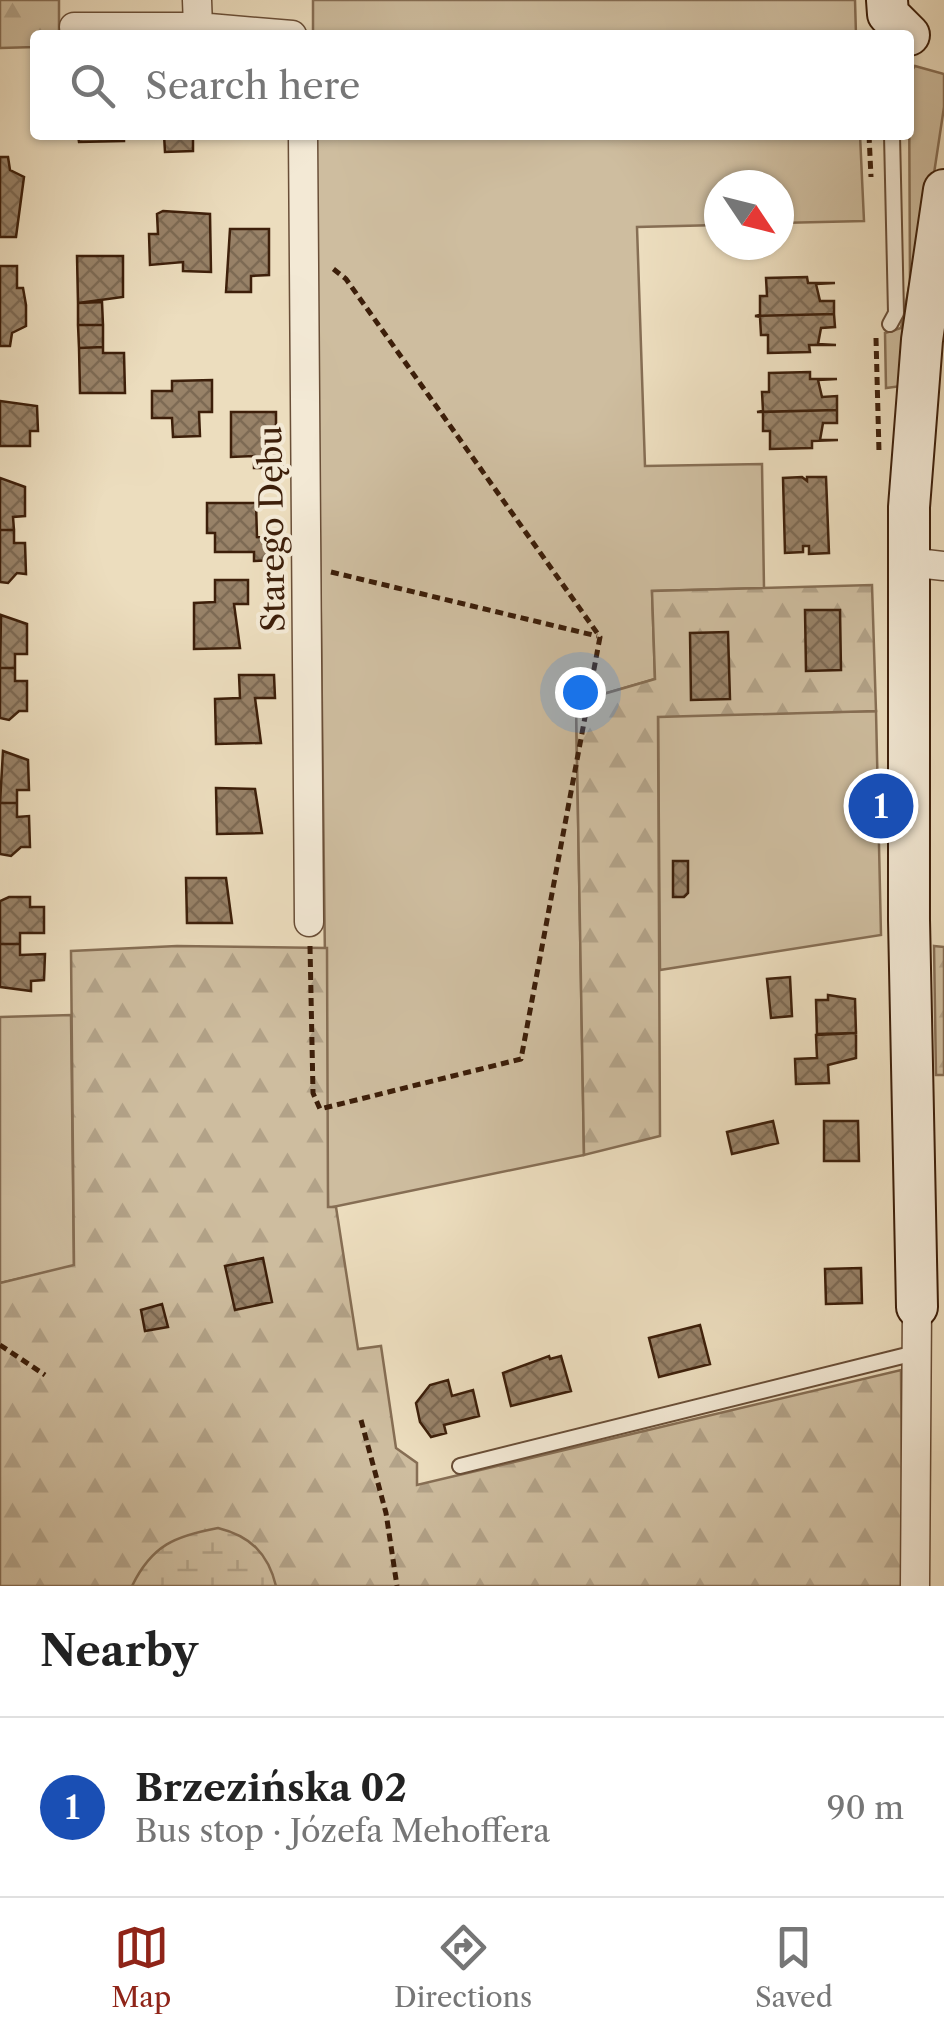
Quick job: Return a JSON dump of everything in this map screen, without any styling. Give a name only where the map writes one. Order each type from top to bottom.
[{"type":"street","points":[[888,0],[888,14],[904,30]]},
{"type":"street","points":[[74,27],[197,14],[269,30]]},
{"type":"street","points":[[914,36],[944,41]]},
{"type":"street","name":"Starego Dębu","points":[[303,140],[309,922]]},
{"type":"street","points":[[916,1586],[916,1352],[931,1320],[909,920],[926,564],[922,340],[944,190]]},
{"type":"lane","points":[[883,324],[896,314],[892,140]]},
{"type":"lane","points":[[460,1466],[916,1352]]},
{"type":"path","points":[[869,140],[872,185]]},
{"type":"path","points":[[304,248],[346,278],[600,637],[521,1059],[320,1108],[313,1093],[309,922]]},
{"type":"path","points":[[878,454],[883,324]]},
{"type":"path","points":[[308,571],[324,570],[600,637]]},
{"type":"path","points":[[0,1345],[45,1375]]},
{"type":"path","points":[[362,1420],[386,1513],[397,1586]]},
{"type":"green space","points":[[0,0],[59,0],[59,30],[30,30],[30,47],[0,48]]},
{"type":"green space","points":[[313,0],[855,0],[856,30],[313,30]]},
{"type":"green space","points":[[914,67],[944,74],[944,107],[902,386],[886,388],[885,333],[901,328],[910,282],[909,140],[914,140]]},
{"type":"green space","points":[[315,140],[860,140],[864,221],[794,223],[794,170],[704,170],[704,225],[637,227],[645,466],[762,464],[764,588],[652,591],[655,679],[576,702],[584,1155],[328,1208]]},
{"type":"green space","points":[[872,585],[876,711],[658,717],[660,1136],[584,1155],[576,702],[655,679],[652,591]]},
{"type":"green space","points":[[876,711],[881,935],[660,970],[658,716]]},
{"type":"green space","points":[[177,946],[327,948],[328,1207],[336,1207],[358,1349],[381,1346],[396,1448],[417,1463],[417,1485],[901,1370],[903,1586],[0,1586],[0,1283],[74,1265],[71,951]]},
{"type":"green space","points":[[934,946],[944,947],[944,1075],[936,1075]]},
{"type":"green space","points":[[71,1015],[74,1266],[0,1283],[0,1017]]},
{"type":"green space","points":[[218,1528],[248,1541],[263,1555],[276,1586],[132,1586],[148,1561],[166,1545]]},
{"type":"building","points":[[79,140],[124,140],[124,141]]},
{"type":"building","points":[[164,140],[193,140],[193,151],[165,152]]},
{"type":"building","points":[[0,157],[8,157],[10,170],[24,177],[16,237],[0,237]]},
{"type":"building","points":[[157,214],[210,214],[211,272],[183,271],[183,262],[150,265],[149,234],[158,234]]},
{"type":"building","points":[[230,229],[269,229],[269,275],[251,276],[251,292],[226,292]]},
{"type":"building","points":[[77,256],[123,256],[123,297],[78,303]]},
{"type":"building","points":[[0,266],[17,266],[17,288],[23,288],[26,305],[26,326],[12,333],[10,346],[0,346]]},
{"type":"building","points":[[807,277],[808,283],[835,283],[816,284],[820,301],[834,301],[834,314],[755,316],[760,315],[760,296],[767,296],[766,278]]},
{"type":"building","points":[[102,302],[103,325],[78,325],[78,303]]},
{"type":"building","points":[[834,314],[835,327],[821,328],[818,344],[836,345],[809,345],[810,352],[768,353],[768,335],[761,335],[760,317],[755,316]]},
{"type":"building","points":[[78,325],[103,325],[103,347],[79,348]]},
{"type":"building","points":[[103,347],[103,353],[124,353],[125,393],[80,393],[79,348]]},
{"type":"building","points":[[810,372],[810,379],[837,379],[818,380],[822,397],[837,396],[837,410],[757,412],[763,411],[762,392],[769,392],[769,373]]},
{"type":"building","points":[[212,380],[212,412],[199,412],[200,436],[173,437],[172,418],[152,418],[152,391],[172,391],[172,381]]},
{"type":"building","points":[[0,401],[37,406],[38,431],[30,431],[30,446],[0,446]]},
{"type":"building","points":[[837,410],[837,423],[823,423],[820,440],[838,440],[812,441],[812,448],[770,449],[770,431],[763,431],[763,412],[757,412]]},
{"type":"building","points":[[231,412],[276,412],[276,455],[282,455],[283,468],[254,468],[254,456],[231,457]]},
{"type":"building","points":[[802,477],[807,481],[807,477],[826,477],[829,553],[809,554],[809,546],[803,546],[803,552],[785,553],[783,478]]},
{"type":"building","points":[[0,478],[25,487],[25,516],[13,517],[14,530],[0,530]]},
{"type":"building","points":[[207,503],[256,503],[257,537],[277,538],[277,560],[254,561],[254,552],[215,552],[215,533],[207,533]]},
{"type":"building","points":[[0,530],[14,530],[14,543],[25,543],[26,574],[17,573],[8,583],[0,582]]},
{"type":"building","points":[[215,580],[248,580],[248,604],[234,604],[240,648],[194,649],[194,603],[215,602]]},
{"type":"building","points":[[805,610],[840,610],[841,670],[806,671]]},
{"type":"building","points":[[1,615],[27,624],[27,654],[15,654],[15,668],[0,668]]},
{"type":"building","points":[[728,632],[730,699],[691,700],[690,633]]},
{"type":"building","points":[[0,668],[15,668],[15,681],[27,681],[27,711],[19,711],[9,720],[0,718]]},
{"type":"building","points":[[239,675],[274,675],[275,698],[255,698],[261,743],[216,744],[215,699],[240,698]]},
{"type":"building","points":[[3,751],[28,760],[29,790],[17,790],[17,803],[0,803]]},
{"type":"building","points":[[216,788],[255,789],[262,833],[217,834]]},
{"type":"building","points":[[0,803],[17,803],[17,817],[29,816],[30,847],[21,847],[11,856],[0,854]]},
{"type":"building","points":[[673,861],[688,861],[688,893],[684,897],[673,897]]},
{"type":"building","points":[[186,878],[226,878],[232,923],[187,923]]},
{"type":"building","points":[[30,897],[30,907],[44,907],[44,933],[20,933],[20,944],[0,944],[0,901]]},
{"type":"building","points":[[0,944],[20,944],[20,955],[45,954],[44,980],[31,981],[31,991],[0,987]]},
{"type":"building","points":[[790,977],[792,1016],[771,1018],[767,979]]},
{"type":"building","points":[[828,995],[855,999],[856,1033],[817,1034],[816,1000],[828,1000]]},
{"type":"building","points":[[856,1033],[856,1058],[828,1065],[829,1083],[796,1084],[795,1059],[817,1058],[816,1035]]},
{"type":"building","points":[[773,1121],[778,1143],[732,1154],[727,1132]]},
{"type":"building","points":[[824,1121],[858,1121],[859,1161],[824,1161]]},
{"type":"building","points":[[263,1258],[272,1302],[235,1310],[225,1266]]},
{"type":"building","points":[[861,1268],[862,1303],[826,1304],[825,1269]]},
{"type":"building","points":[[162,1304],[168,1327],[145,1331],[141,1310]]},
{"type":"building","points":[[700,1325],[710,1364],[659,1377],[649,1338]]},
{"type":"building","points":[[549,1356],[561,1356],[571,1391],[511,1406],[503,1373]]},
{"type":"building","points":[[448,1380],[452,1396],[473,1390],[479,1416],[444,1425],[446,1433],[431,1437],[420,1422],[416,1403],[430,1385]]},
{"type":"place","name":"Brzezińska 02","points":[[881,806]]}]
